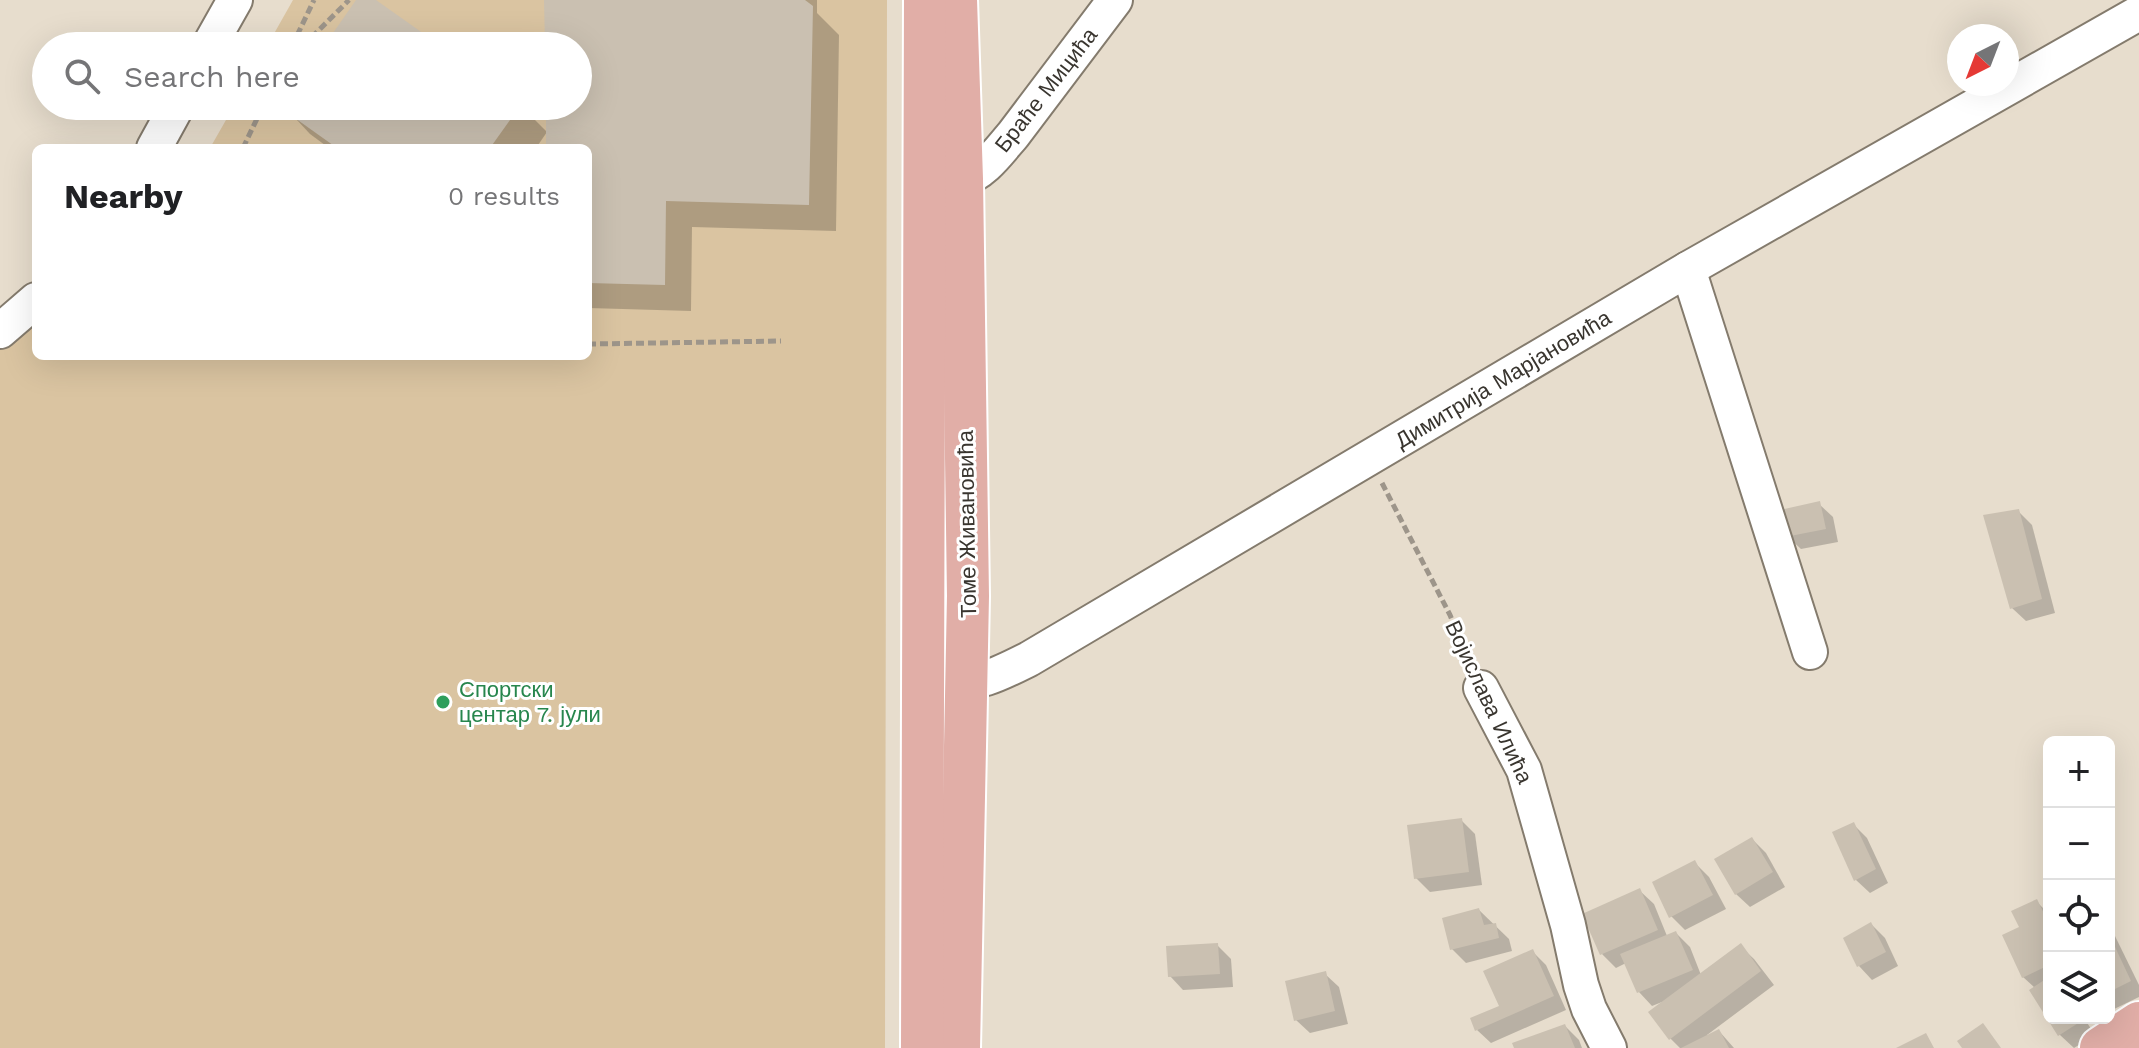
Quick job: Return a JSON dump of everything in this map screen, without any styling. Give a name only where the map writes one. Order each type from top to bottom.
[{"type":"main road","name":"Томе Живановића","points":[[925,0],[943,181],[968,684],[959,1048]]},
{"type":"main road","name":"Томе Живановића","points":[[922,1048],[923,683],[943,181],[956,0]]},
{"type":"main road","points":[[2101,1048],[2139,1023]]},
{"type":"street","points":[[217,32],[235,0]]},
{"type":"street","name":"Браће Мицића","points":[[943,181],[982,168],[1013,135],[1115,0]]},
{"type":"street","name":"Димитрија Марјановића","points":[[2076,49],[2112,0]]},
{"type":"street","name":"Димитрија Марјановића","points":[[923,683],[968,684],[987,679],[1029,659],[1688,269],[2139,13]]},
{"type":"street","points":[[156,144],[169,120]]},
{"type":"street","points":[[1688,269],[1810,652]]},
{"type":"street","points":[[0,331],[32,303]]},
{"type":"street","name":"Војислава Илића","points":[[1481,688],[1524,770],[1568,925],[1581,985],[1589,1009],[1609,1048]]},
{"type":"path","points":[[299,32],[314,0]]},
{"type":"path","points":[[317,32],[349,0]]},
{"type":"path","points":[[245,144],[256,120]]},
{"type":"path","points":[[592,344],[781,341]]},
{"type":"path","name":"Војислава Илића","points":[[1369,458],[1450,615],[1481,688]]},
{"type":"shaded area","name":"Спортски центар 7. јули","points":[[293,0],[887,0],[885,1048],[0,1048],[0,335],[32,322],[32,360],[592,360],[592,144],[212,144],[226,120],[592,120],[592,32],[275,32]]},
{"type":"building","points":[[356,0],[376,0],[421,32],[334,32]]},
{"type":"building","points":[[544,0],[805,0],[813,6],[809,205],[666,201],[665,285],[592,283],[592,144],[546,144],[546,120],[592,120],[592,32],[545,32]]},
{"type":"building","points":[[298,120],[510,120],[493,144],[331,144]]},
{"type":"building","points":[[1820,501],[1826,529],[1785,537],[1780,510]]},
{"type":"building","points":[[2019,509],[2042,599],[2010,609],[1983,515]]},
{"type":"building","points":[[1462,818],[1469,872],[1414,879],[1407,825]]},
{"type":"building","points":[[1854,822],[1876,869],[1854,881],[1832,832]]},
{"type":"building","points":[[1752,837],[1773,872],[1735,895],[1714,859]]},
{"type":"building","points":[[1695,860],[1713,895],[1669,918],[1652,882]]},
{"type":"building","points":[[1640,888],[1658,930],[1600,955],[1582,914]]},
{"type":"building","points":[[2037,899],[2043,912],[2043,968],[2022,978],[2002,935],[2019,927],[2011,911]]},
{"type":"building","points":[[1479,908],[1484,925],[1496,923],[1499,938],[1450,950],[1442,918]]},
{"type":"building","points":[[1871,922],[1886,952],[1857,967],[1843,938]]},
{"type":"building","points":[[1676,931],[1693,970],[1637,993],[1620,954]]},
{"type":"building","points":[[1218,943],[1220,974],[1168,977],[1166,946]]},
{"type":"building","points":[[1741,943],[1761,971],[1669,1040],[1648,1012]]},
{"type":"building","points":[[2115,947],[2131,981],[2115,989]]},
{"type":"building","points":[[1533,949],[1554,996],[1475,1031],[1470,1018],[1499,1006],[1483,971]]},
{"type":"building","points":[[1326,971],[1335,1011],[1294,1021],[1285,981]]},
{"type":"building","points":[[2043,981],[2043,1012],[2029,990]]},
{"type":"building","points":[[1983,1023],[2001,1048],[1962,1048],[1957,1041]]},
{"type":"building","points":[[1565,1024],[1575,1048],[1514,1048],[1512,1043]]},
{"type":"building","points":[[2050,1024],[2077,1024],[2058,1036]]},
{"type":"building","points":[[1719,1029],[1729,1048],[1681,1048]]},
{"type":"building","points":[[1926,1033],[1934,1048],[1896,1048]]},
{"type":"place","name":"Спортски центар 7. јули","points":[[443,702]]}]
